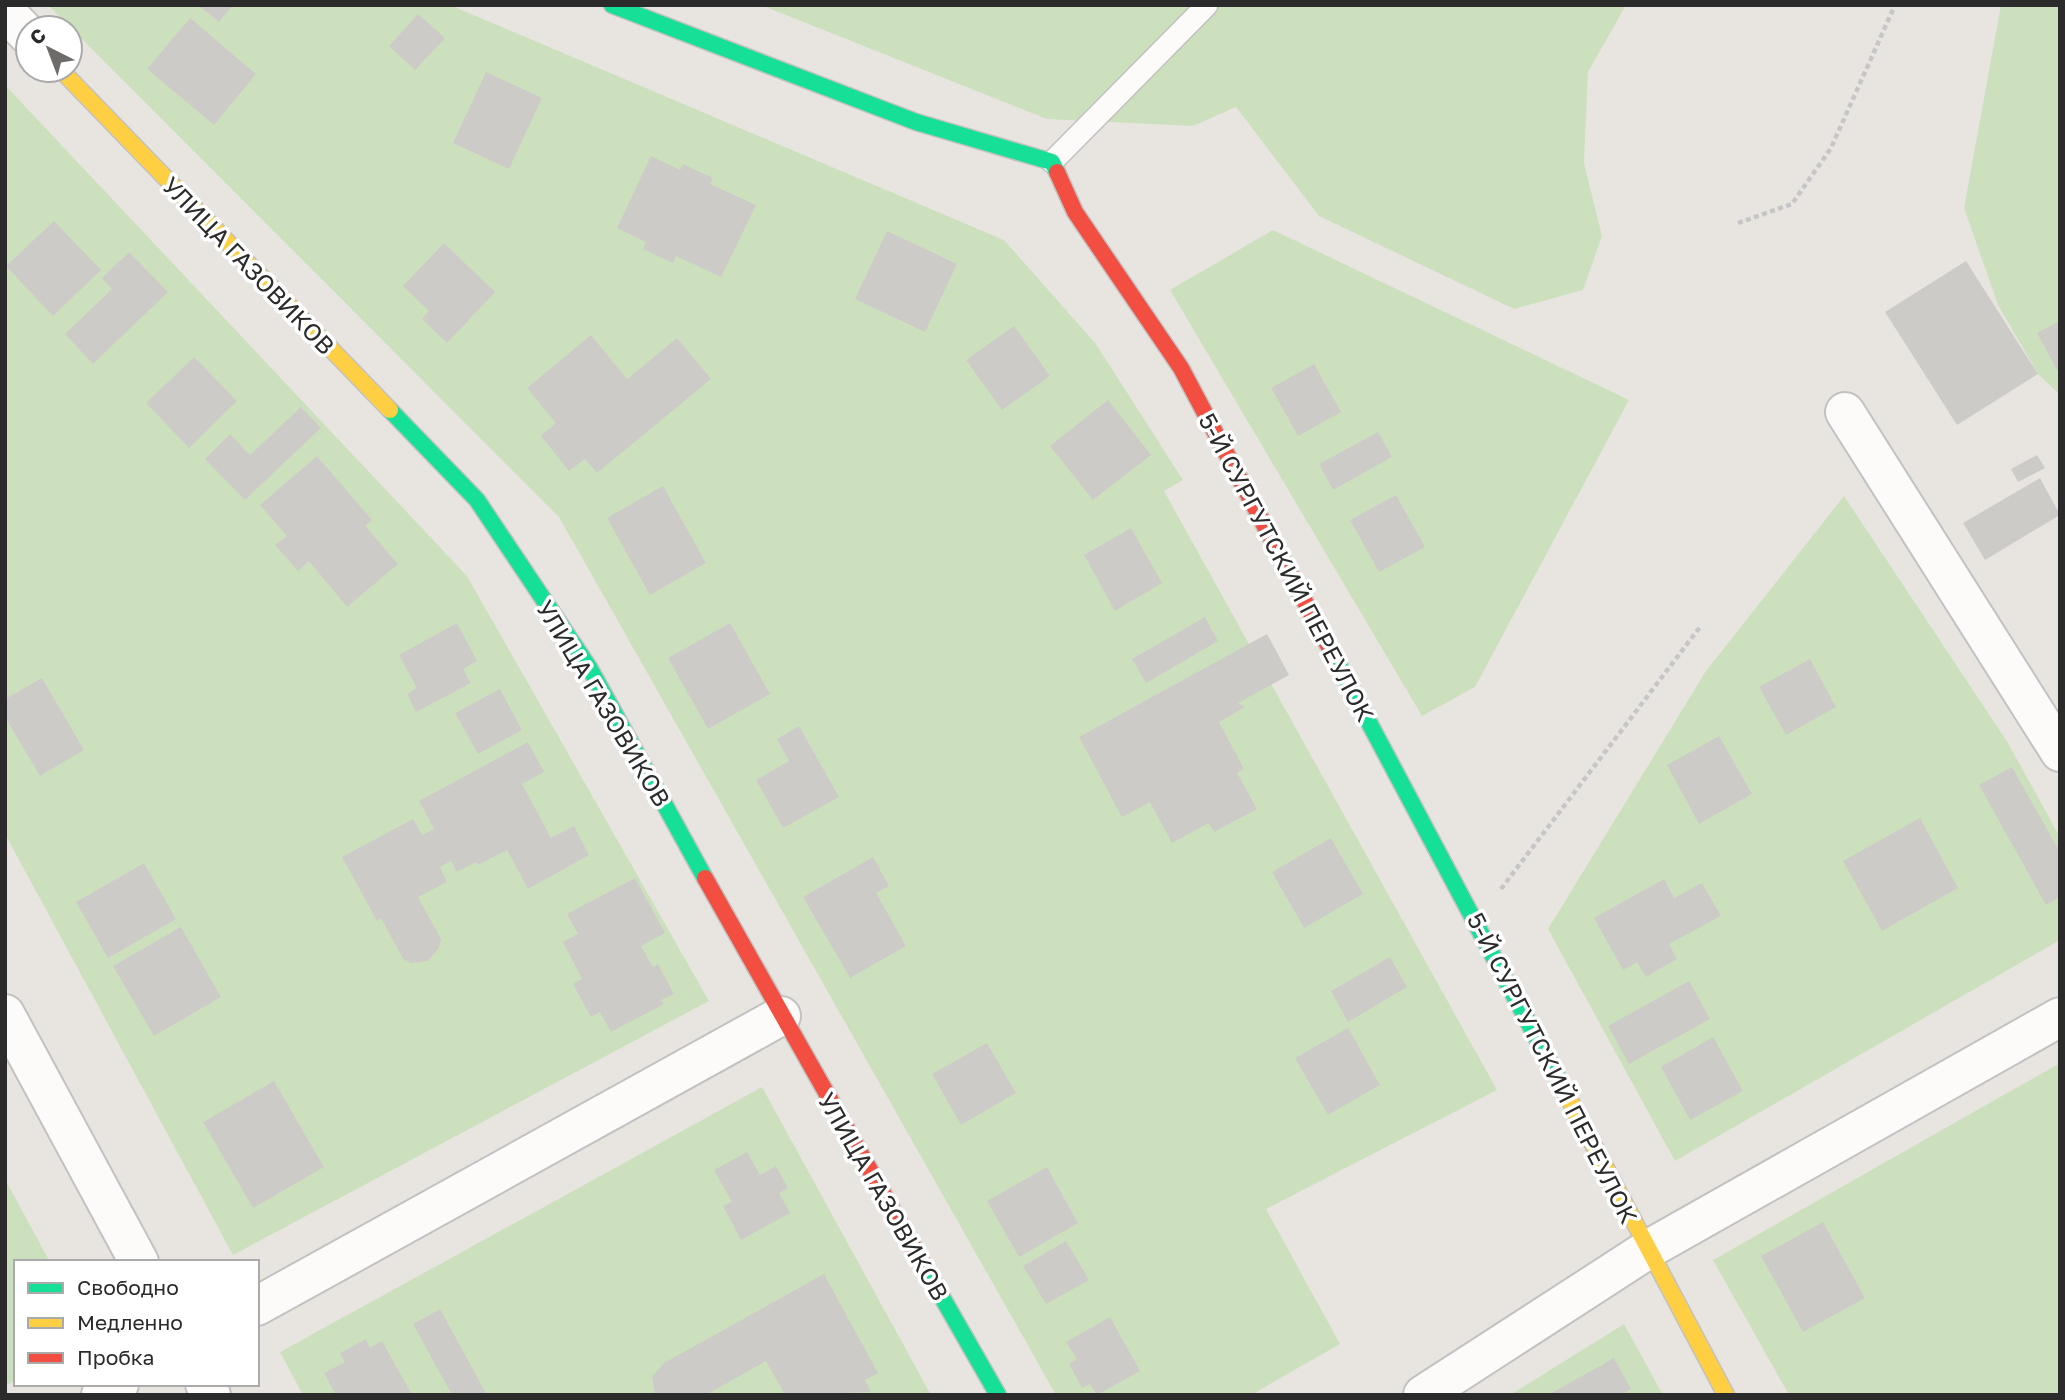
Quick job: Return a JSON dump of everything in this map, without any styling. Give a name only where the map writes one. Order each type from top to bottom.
[{"type":"street","points":[[612,5],[916,122],[1052,162]]},
{"type":"street","name":"УЛИЦА ГАЗОВИКОВ","points":[[75,84],[477,499],[590,669],[782,1016],[998,1395]]},
{"type":"street","name":"5-Й СУРГУТСКИЙ ПЕРЕУЛОК","points":[[1052,162],[1075,212],[1181,368],[1477,920],[1647,1250],[1726,1395]]},
{"type":"street","points":[[1845,412],[2060,752]]},
{"type":"street","points":[[5,1014],[138,1260]]},
{"type":"street","points":[[259,1305],[782,1016]]},
{"type":"street","points":[[1423,1395],[1647,1250],[2060,1017]]},
{"type":"lane","points":[[1052,162],[1207,5]]},
{"type":"path","points":[[1738,223],[1792,204],[1831,148],[1895,5]]},
{"type":"path","points":[[1477,920],[1700,626]]},
{"type":"green space","points":[[48,5],[450,5],[1004,240],[1096,344],[1183,480],[1164,491],[1497,1090],[1266,1209],[1340,1344],[1251,1395],[1056,1395],[559,517],[84,41],[84,14],[57,14]]},
{"type":"green space","points":[[761,5],[1626,5],[1588,72],[1584,163],[1602,236],[1583,290],[1514,309],[1319,216],[1236,107],[1193,126],[1047,119]]},
{"type":"green space","points":[[2001,5],[2060,5],[2060,395],[2038,374],[1998,305],[1964,208]]},
{"type":"green space","points":[[5,85],[467,576],[709,1001],[233,1255],[5,834]]},
{"type":"green space","points":[[1273,230],[1629,400],[1475,687],[1422,716],[1170,290]]},
{"type":"green space","points":[[1844,496],[2008,743],[2060,837],[2060,940],[1675,1161],[1548,929],[1706,671]]},
{"type":"green space","points":[[2060,1063],[2060,1395],[1789,1395],[1713,1260]]},
{"type":"green space","points":[[762,1087],[931,1395],[303,1395],[280,1352]]},
{"type":"green space","points":[[5,1179],[49,1260],[14,1260],[14,1381],[5,1386]]},
{"type":"green space","points":[[1624,1324],[1663,1395],[1510,1395]]},
{"type":"building","points":[[198,5],[233,5],[219,22]]},
{"type":"building","points":[[418,14],[445,38],[415,70],[389,46]]},
{"type":"building","points":[[190,18],[256,74],[214,125],[147,69]]},
{"type":"building","points":[[486,72],[542,98],[509,169],[453,143]]},
{"type":"building","points":[[651,156],[680,170],[683,164],[713,178],[710,184],[756,205],[721,277],[676,256],[673,263],[643,249],[646,242],[617,228]]},
{"type":"building","points":[[54,221],[101,270],[53,316],[6,266]]},
{"type":"building","points":[[887,231],[957,264],[925,332],[855,299]]},
{"type":"building","points":[[444,243],[495,292],[447,343],[422,319],[429,311],[403,286]]},
{"type":"building","points":[[129,252],[168,292],[93,364],[65,334],[112,289],[102,278]]},
{"type":"building","points":[[1966,261],[2038,374],[1957,425],[1885,312]]},
{"type":"building","points":[[2057,322],[2060,328],[2060,368],[2057,370],[2037,333]]},
{"type":"building","points":[[1014,326],[1050,376],[1002,410],[966,360]]},
{"type":"building","points":[[591,335],[627,379],[677,338],[711,379],[597,473],[585,459],[569,471],[541,436],[556,423],[527,388]]},
{"type":"building","points":[[194,357],[237,401],[189,448],[146,403]]},
{"type":"building","points":[[1314,364],[1341,412],[1298,436],[1271,388]]},
{"type":"building","points":[[1108,400],[1151,455],[1093,500],[1050,446]]},
{"type":"building","points":[[301,407],[321,428],[245,500],[205,459],[230,434],[250,455]]},
{"type":"building","points":[[1378,432],[1392,457],[1333,490],[1319,464]]},
{"type":"building","points":[[2037,455],[2045,468],[2018,482],[2011,469]]},
{"type":"building","points":[[317,456],[372,520],[365,526],[398,564],[347,607],[309,561],[298,571],[275,545],[287,536],[260,505]]},
{"type":"building","points":[[2040,478],[2060,515],[1985,560],[1963,523]]},
{"type":"building","points":[[663,486],[706,563],[650,595],[607,518]]},
{"type":"building","points":[[1396,495],[1425,547],[1379,572],[1350,520]]},
{"type":"building","points":[[1131,528],[1162,583],[1115,611],[1084,555]]},
{"type":"building","points":[[1205,617],[1218,641],[1146,683],[1132,659]]},
{"type":"building","points":[[457,623],[477,661],[463,669],[471,683],[416,712],[407,694],[417,688],[399,655]]},
{"type":"building","points":[[730,623],[770,694],[708,729],[668,658]]},
{"type":"building","points":[[1267,634],[1289,675],[1238,703],[1245,707],[1219,722],[1244,769],[1237,773],[1257,809],[1214,832],[1209,823],[1172,843],[1150,802],[1122,817],[1079,737]]},
{"type":"building","points":[[1810,659],[1836,707],[1786,735],[1759,687]]},
{"type":"building","points":[[42,678],[84,750],[40,776],[5,717],[5,699]]},
{"type":"building","points":[[500,689],[522,730],[478,754],[455,713]]},
{"type":"building","points":[[799,726],[839,797],[783,828],[756,780],[789,761],[777,739]]},
{"type":"building","points":[[1719,736],[1752,794],[1699,824],[1667,765]]},
{"type":"building","points":[[528,742],[544,772],[522,784],[551,838],[574,826],[589,855],[528,889],[507,850],[457,872],[451,861],[440,867],[447,882],[418,897],[441,939],[439,948],[428,961],[411,963],[403,959],[381,918],[377,921],[342,857],[413,819],[422,835],[434,829],[419,801]]},
{"type":"building","points":[[2012,767],[2060,852],[2060,897],[2046,905],[1979,785]]},
{"type":"building","points":[[1920,818],[1958,888],[1882,931],[1843,861]]},
{"type":"building","points":[[1331,838],[1363,894],[1304,928],[1272,872]]},
{"type":"building","points":[[873,857],[889,886],[876,893],[906,946],[850,978],[803,897]]},
{"type":"building","points":[[144,863],[176,919],[108,958],[76,902]]},
{"type":"building","points":[[635,878],[665,933],[641,946],[653,967],[658,964],[674,994],[661,1000],[664,1004],[611,1032],[600,1012],[591,1017],[573,984],[582,979],[563,942],[578,934],[567,914]]},
{"type":"building","points":[[1664,879],[1674,898],[1702,883],[1721,916],[1669,944],[1677,959],[1646,977],[1637,962],[1623,970],[1594,918]]},
{"type":"building","points":[[181,927],[221,997],[154,1036],[113,966]]},
{"type":"building","points":[[1390,957],[1407,987],[1348,1022],[1331,991]]},
{"type":"building","points":[[1689,981],[1710,1019],[1629,1064],[1608,1026]]},
{"type":"building","points":[[1348,1028],[1380,1085],[1328,1115],[1295,1058]]},
{"type":"building","points":[[1713,1037],[1743,1091],[1690,1120],[1661,1067]]},
{"type":"building","points":[[987,1043],[1016,1093],[961,1125],[932,1074]]},
{"type":"building","points":[[274,1081],[324,1167],[253,1208],[203,1122]]},
{"type":"building","points":[[747,1152],[760,1175],[776,1166],[788,1188],[779,1193],[790,1213],[741,1240],[723,1206],[732,1202],[714,1170]]},
{"type":"building","points":[[1047,1167],[1078,1223],[1019,1257],[987,1201]]},
{"type":"building","points":[[1823,1222],[1865,1298],[1803,1332],[1761,1256]]},
{"type":"building","points":[[1066,1241],[1089,1280],[1046,1304],[1023,1266]]},
{"type":"building","points":[[824,1274],[878,1373],[865,1380],[871,1392],[785,1395],[766,1361],[706,1395],[655,1395],[652,1377],[664,1363]]},
{"type":"building","points":[[440,1309],[487,1395],[452,1395],[413,1324]]},
{"type":"building","points":[[1110,1317],[1140,1371],[1097,1395],[1090,1384],[1082,1388],[1069,1364],[1077,1359],[1066,1342]]},
{"type":"building","points":[[366,1339],[370,1348],[382,1341],[411,1393],[336,1395],[324,1373],[345,1362],[340,1353]]},
{"type":"building","points":[[1614,1358],[1631,1389],[1621,1395],[1548,1395]]},
{"type":"traffic: fast","points":[[612,5],[916,122],[1052,162],[1057,172]]},
{"type":"traffic: fast","points":[[390,410],[477,500],[590,669],[705,878]]},
{"type":"traffic: fast","points":[[1330,649],[1568,1097]]},
{"type":"traffic: fast","points":[[923,1264],[998,1395]]},
{"type":"traffic: slow","points":[[75,84],[390,410]]},
{"type":"traffic: slow","points":[[1568,1097],[1726,1395]]},
{"type":"traffic: jam","points":[[1057,172],[1075,212],[1181,368],[1330,649]]},
{"type":"traffic: jam","points":[[705,878],[923,1264]]}]
